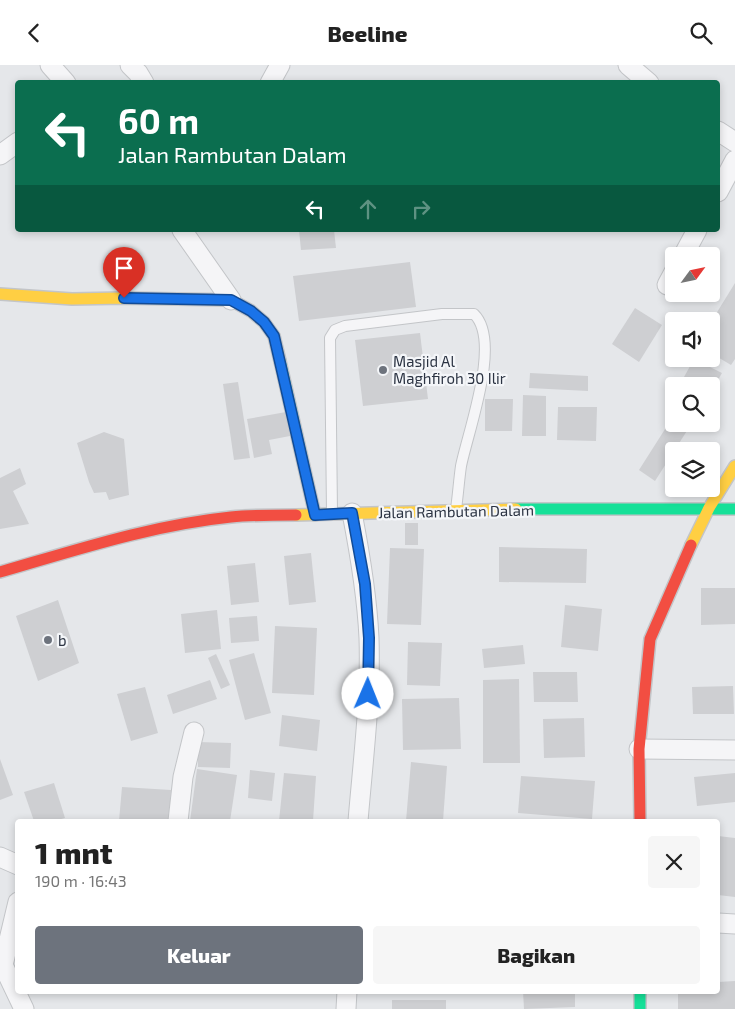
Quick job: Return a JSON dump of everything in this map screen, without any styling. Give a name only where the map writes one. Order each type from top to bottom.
[{"type":"street","points":[[50,65],[63,80]]},
{"type":"street","points":[[130,65],[142,80]]},
{"type":"street","points":[[272,80],[280,65]]},
{"type":"street","points":[[628,65],[646,80]]},
{"type":"street","points":[[0,155],[15,144]]},
{"type":"street","points":[[720,188],[735,160]]},
{"type":"street","points":[[183,232],[231,300],[251,311],[264,322],[274,336],[315,515]]},
{"type":"street","points":[[688,247],[696,232]]},
{"type":"street","points":[[0,294],[72,299],[231,300]]},
{"type":"street","points":[[640,819],[639,749],[650,639],[674,582],[709,508],[735,466]]},
{"type":"street","name":"Jalan Rambutan Dalam","points":[[0,572],[174,525],[263,514],[315,515],[456,510],[735,509]]},
{"type":"street","points":[[352,513],[365,584],[369,638],[367,713],[358,819]]},
{"type":"street","points":[[178,819],[183,777],[194,732]]},
{"type":"street","points":[[639,749],[735,749]]},
{"type":"street","points":[[0,857],[15,864]]},
{"type":"street","points":[[15,914],[2,964],[15,991]]},
{"type":"street","points":[[720,923],[735,924]]},
{"type":"street","points":[[17,994],[24,1009]]},
{"type":"street","points":[[346,1009],[347,994]]},
{"type":"street","points":[[640,994],[640,1009]]},
{"type":"lane","points":[[332,513],[330,338],[335,330],[345,326],[442,314],[474,314],[480,320],[484,335],[486,362],[461,468],[456,510]]},
{"type":"building","points":[[299,232],[334,232],[336,248],[301,250]]},
{"type":"building","points":[[410,262],[416,307],[299,321],[293,276]]},
{"type":"building","points":[[735,283],[735,359],[731,365],[720,358],[720,312],[717,312]]},
{"type":"building","points":[[635,308],[662,325],[639,362],[612,344]]},
{"type":"building","points":[[420,333],[428,399],[363,406],[355,340]]},
{"type":"building","points":[[690,367],[710,367],[722,373],[720,377],[684,377]]},
{"type":"building","points":[[530,373],[588,376],[588,391],[529,388]]},
{"type":"building","points":[[238,382],[250,458],[234,460],[223,384]]},
{"type":"building","points":[[523,395],[546,396],[546,436],[522,436]]},
{"type":"building","points":[[485,399],[513,399],[512,431],[485,431]]},
{"type":"building","points":[[558,407],[597,407],[596,441],[557,440]]},
{"type":"building","points":[[286,412],[290,436],[269,440],[272,454],[254,458],[247,419]]},
{"type":"building","points":[[665,429],[665,432],[686,432],[680,442],[665,442],[665,465],[655,481],[639,470]]},
{"type":"building","points":[[104,432],[124,439],[129,495],[109,500],[106,492],[94,493],[77,443]]},
{"type":"building","points":[[20,468],[26,484],[13,491],[29,524],[0,529],[0,478]]},
{"type":"building","points":[[405,523],[418,523],[418,545],[405,545]]},
{"type":"building","points":[[499,547],[587,549],[586,583],[499,582]]},
{"type":"building","points":[[390,548],[424,549],[421,625],[387,624]]},
{"type":"building","points":[[311,553],[316,602],[289,605],[284,556]]},
{"type":"building","points":[[255,563],[259,602],[231,605],[227,566]]},
{"type":"building","points":[[701,588],[735,588],[735,624],[701,625]]},
{"type":"building","name":"b","points":[[58,600],[79,663],[38,681],[16,616]]},
{"type":"building","points":[[565,605],[602,609],[598,651],[561,647]]},
{"type":"building","points":[[217,610],[221,649],[185,653],[181,614]]},
{"type":"building","points":[[257,616],[259,641],[231,643],[229,618]]},
{"type":"building","points":[[275,626],[317,628],[314,695],[272,693]]},
{"type":"building","points":[[408,642],[442,643],[440,686],[407,685]]},
{"type":"building","points":[[523,645],[525,664],[484,668],[482,649]]},
{"type":"building","points":[[254,653],[271,713],[245,720],[229,660]]},
{"type":"building","points":[[216,654],[230,685],[221,689],[208,658]]},
{"type":"building","points":[[533,672],[577,672],[578,702],[534,702]]},
{"type":"building","points":[[519,679],[520,763],[483,763],[483,680]]},
{"type":"building","points":[[210,680],[217,699],[173,714],[167,695]]},
{"type":"building","points":[[733,686],[734,714],[693,714],[692,687]]},
{"type":"building","points":[[145,687],[158,733],[131,741],[117,694]]},
{"type":"building","points":[[459,698],[461,749],[403,750],[402,699]]},
{"type":"building","points":[[282,715],[320,720],[317,751],[279,746]]},
{"type":"building","points":[[584,718],[585,757],[544,758],[543,719]]},
{"type":"building","points":[[198,742],[231,743],[230,768],[198,767]]},
{"type":"building","points":[[0,759],[13,795],[0,800]]},
{"type":"building","points":[[411,762],[447,766],[443,819],[406,819]]},
{"type":"building","points":[[197,769],[237,775],[230,819],[190,819]]},
{"type":"building","points":[[250,770],[275,773],[272,801],[248,798]]},
{"type":"building","points":[[284,773],[316,776],[313,819],[279,819]]},
{"type":"building","points":[[735,773],[735,802],[697,806],[694,777]]},
{"type":"building","points":[[521,776],[595,781],[592,819],[518,813]]},
{"type":"building","points":[[54,783],[65,818],[33,819],[24,792]]},
{"type":"building","points":[[122,787],[171,790],[169,819],[119,819]]},
{"type":"building","points":[[720,836],[735,838],[735,897],[720,895]]},
{"type":"building","points":[[735,981],[735,1009],[678,1009],[678,994],[720,994],[720,982]]},
{"type":"building","points":[[523,994],[575,994],[575,1007],[524,1009]]},
{"type":"building","points":[[392,1000],[446,1000],[446,1009],[392,1009]]},
{"type":"traffic: fast","points":[[280,361],[315,515]]},
{"type":"traffic: fast","points":[[516,509],[735,509]]},
{"type":"traffic: fast","points":[[640,994],[640,1009]]},
{"type":"traffic: slow","points":[[0,294],[72,299],[231,300],[251,311],[264,322],[274,336],[280,361]]},
{"type":"traffic: slow","points":[[691,545],[709,508],[735,466]]},
{"type":"traffic: slow","points":[[296,515],[516,509]]},
{"type":"traffic: jam","points":[[0,572],[114,539],[172,526],[231,517],[296,515]]},
{"type":"traffic: jam","points":[[640,819],[639,749],[650,639],[691,545]]},
{"type":"place","name":"Masjid Al Maghfiroh 30 Ilir","points":[[383,370]]},
{"type":"place","name":"b","points":[[48,640]]},
{"type":"route","points":[[124,298],[231,300],[251,311],[264,322],[274,336],[315,515],[352,513],[365,584],[369,638],[368,694]]}]
